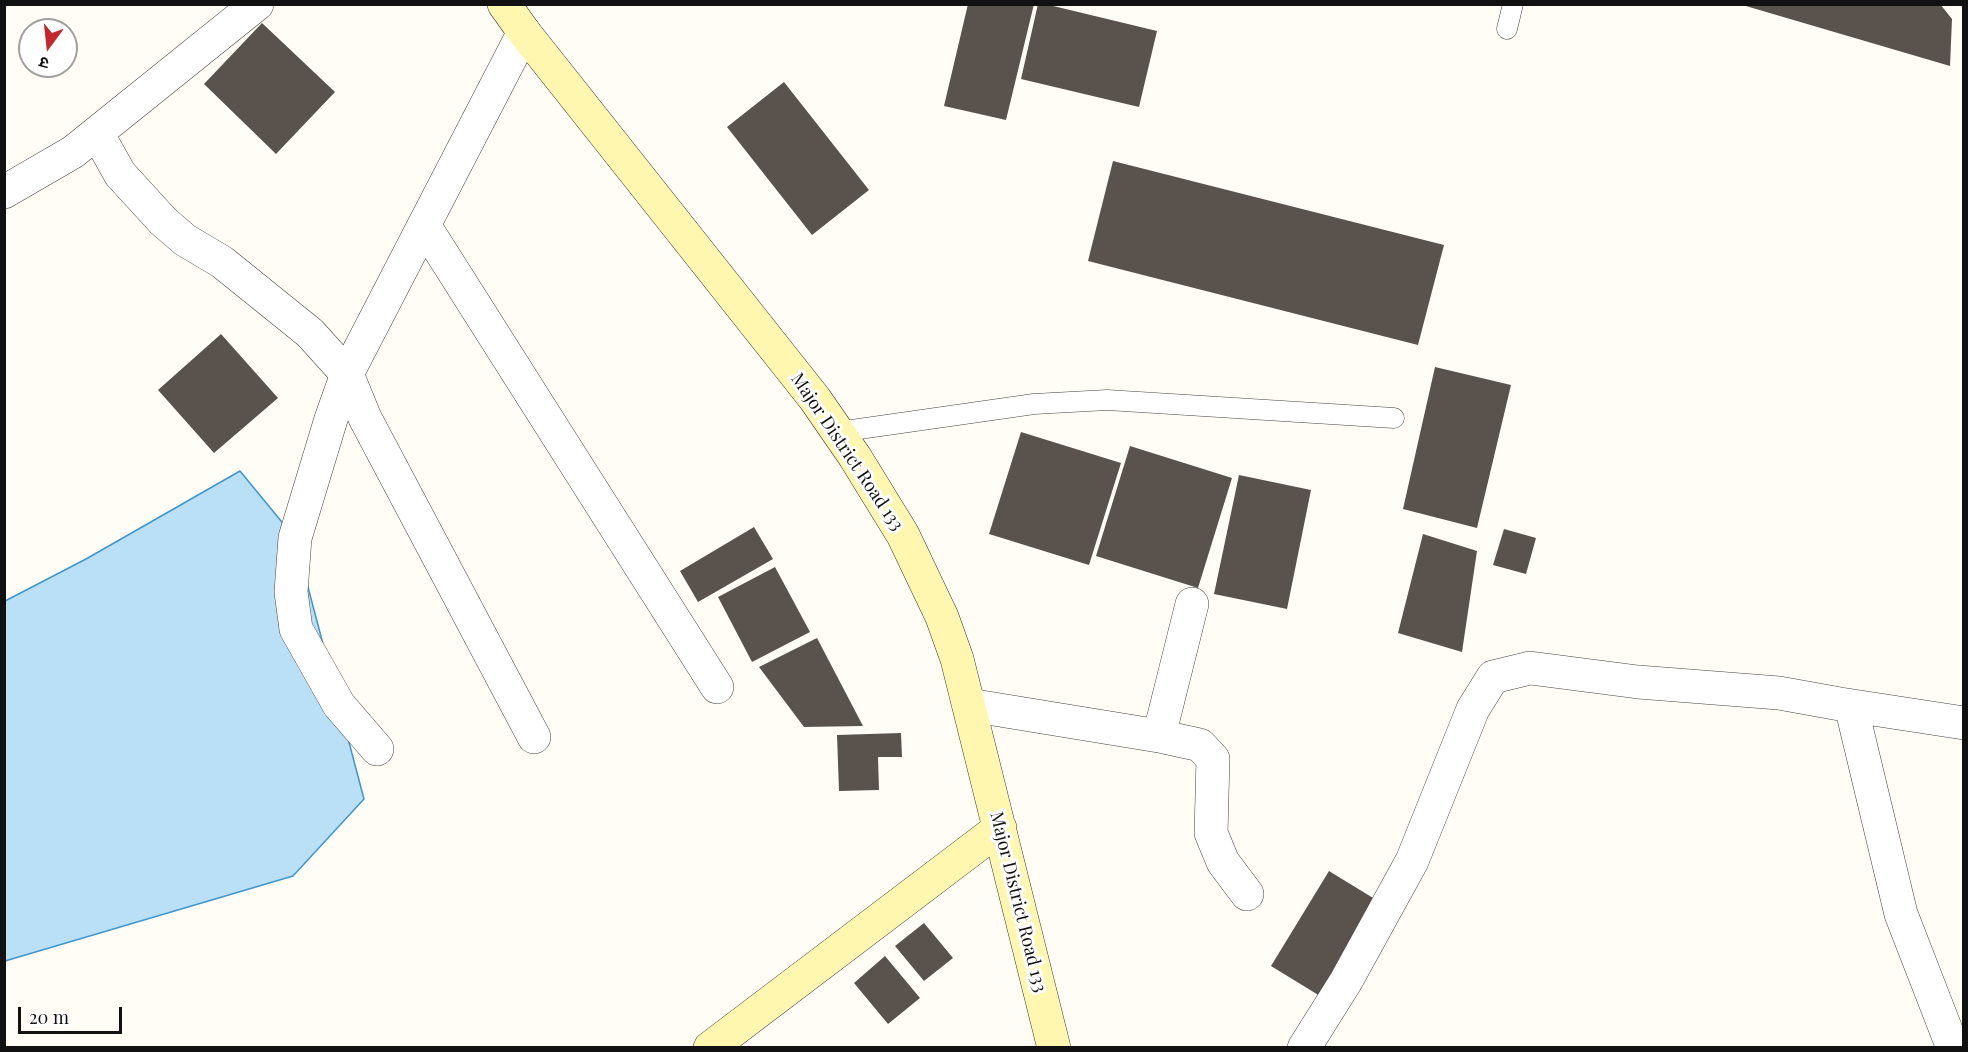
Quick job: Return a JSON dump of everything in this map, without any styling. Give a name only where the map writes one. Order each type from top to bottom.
[{"type":"main road","name":"Major District Road 133","points":[[504,4],[815,399],[903,535],[942,617],[957,659],[1054,1047]]},
{"type":"main road","points":[[710,1047],[1000,828]]},
{"type":"street","points":[[4,192],[74,152],[257,4]]},
{"type":"street","points":[[377,749],[339,705],[296,629],[291,592],[295,538],[347,374],[524,32]]},
{"type":"street","points":[[97,133],[120,174],[163,221],[185,240],[222,262],[310,333],[347,374],[365,418],[534,737]]},
{"type":"street","points":[[424,225],[717,687]]},
{"type":"street","points":[[1159,736],[1192,604]]},
{"type":"street","points":[[1304,1047],[1346,981],[1412,861],[1473,709],[1493,677],[1530,668],[1638,682],[1779,693],[1964,723]]},
{"type":"street","points":[[969,705],[1159,736],[1200,745],[1213,759],[1211,833],[1222,861],[1247,894]]},
{"type":"street","points":[[1851,706],[1901,914],[1953,1047]]},
{"type":"lane","points":[[1507,29],[1513,4]]},
{"type":"lane","points":[[838,432],[1034,404],[1107,400],[1394,418]]},
{"type":"water","points":[[240,471],[295,538],[364,799],[293,876],[5,961],[5,601],[86,559]]},
{"type":"building","points":[[968,4],[1034,4],[1006,120],[944,106]]},
{"type":"building","points":[[1038,4],[1157,31],[1139,107],[1021,79]]},
{"type":"building","points":[[1739,4],[1940,4],[1952,19],[1950,66]]},
{"type":"building","points":[[262,23],[335,92],[276,154],[204,84]]},
{"type":"building","points":[[784,82],[869,190],[812,235],[727,127]]},
{"type":"building","points":[[1113,161],[1444,245],[1418,345],[1088,261]]},
{"type":"building","points":[[221,334],[278,398],[214,453],[158,390]]},
{"type":"building","points":[[1435,367],[1511,385],[1477,528],[1403,509]]},
{"type":"building","points":[[1021,432],[1121,463],[1089,565],[989,534]]},
{"type":"building","points":[[1130,446],[1232,478],[1198,588],[1096,556]]},
{"type":"building","points":[[1239,475],[1311,490],[1287,609],[1214,594]]},
{"type":"building","points":[[754,527],[773,559],[698,602],[680,571]]},
{"type":"building","points":[[1504,529],[1536,538],[1526,574],[1493,565]]},
{"type":"building","points":[[1423,534],[1477,551],[1462,652],[1398,633]]},
{"type":"building","points":[[775,567],[810,632],[752,662],[718,597]]},
{"type":"building","points":[[817,638],[863,726],[804,727],[759,667]]},
{"type":"building","points":[[901,733],[902,757],[878,757],[879,790],[839,791],[837,735]]},
{"type":"building","points":[[1329,871],[1378,901],[1320,996],[1271,966]]},
{"type":"building","points":[[924,923],[953,958],[924,981],[895,946]]},
{"type":"building","points":[[885,956],[920,998],[888,1024],[854,983]]}]
